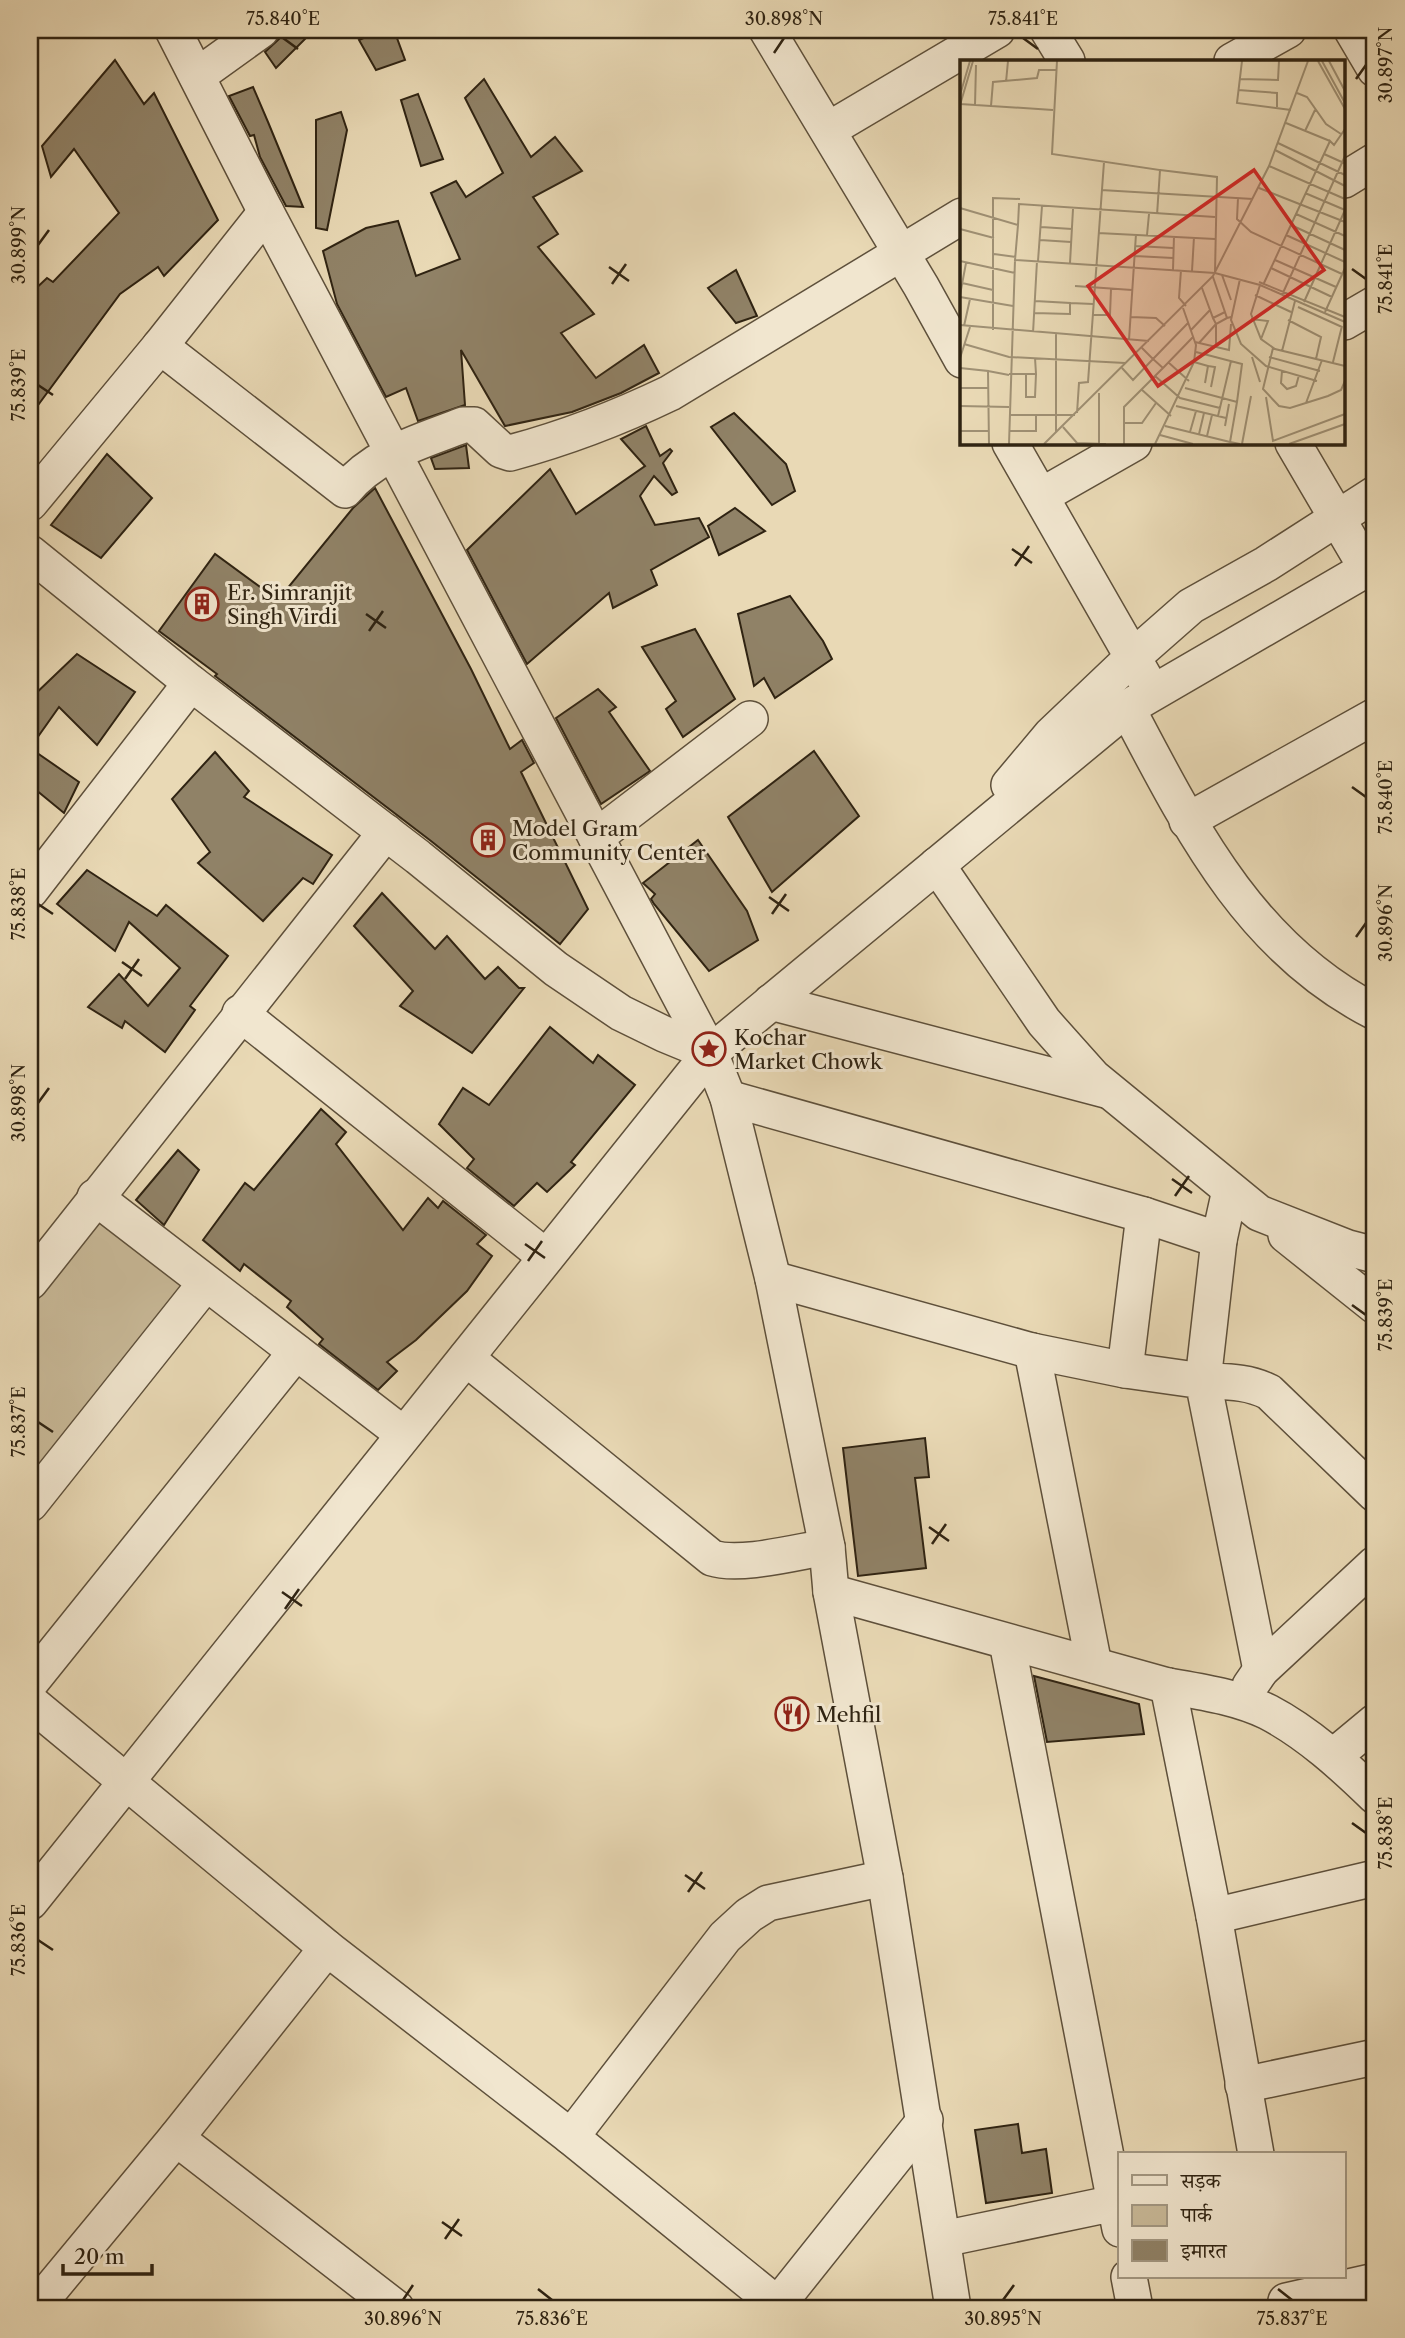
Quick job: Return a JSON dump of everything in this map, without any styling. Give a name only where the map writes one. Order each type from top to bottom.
[{"type":"street","points":[[173,30],[265,212],[710,1052],[728,1098],[773,1279],[827,1547],[831,1592],[885,1878],[953,2308]]},
{"type":"street","points":[[197,76],[261,30]]},
{"type":"street","points":[[767,30],[960,356]]},
{"type":"street","points":[[828,130],[997,30]]},
{"type":"street","points":[[1048,30],[1066,60]]},
{"type":"street","points":[[1234,60],[1288,30]]},
{"type":"street","points":[[1352,30],[1375,69]]},
{"type":"street","points":[[1346,179],[1375,161]]},
{"type":"street","points":[[30,503],[160,346],[265,212]]},
{"type":"street","points":[[160,346],[345,490],[369,466],[392,453],[463,425],[474,425],[501,450],[510,453],[566,438],[670,393],[900,251],[960,217]]},
{"type":"street","points":[[1346,321],[1375,304]]},
{"type":"street","points":[[1011,444],[1133,657],[1140,700],[1187,821],[1228,885],[1276,939],[1335,989],[1375,1012]]},
{"type":"street","points":[[1041,496],[1132,444]]},
{"type":"street","points":[[30,1902],[710,1052],[1140,700],[1371,566],[1337,518],[1294,444]]},
{"type":"street","points":[[980,829],[1012,781],[1051,735],[1133,657],[1191,607],[1266,564],[1375,494]]},
{"type":"street","points":[[30,553],[556,969],[621,1013],[710,1052]]},
{"type":"street","points":[[30,891],[191,683]]},
{"type":"street","points":[[1187,821],[1375,716]]},
{"type":"street","points":[[596,837],[750,719]]},
{"type":"street","points":[[30,1282],[240,1013],[386,832]]},
{"type":"street","points":[[937,865],[1044,1022],[1093,1077],[1375,1306]]},
{"type":"street","points":[[771,1002],[1110,1092]]},
{"type":"street","points":[[240,1013],[546,1257]]},
{"type":"street","points":[[728,1098],[1144,1215],[1219,1240]]},
{"type":"street","points":[[1230,1190],[1219,1240],[1203,1381],[1261,1670]]},
{"type":"street","points":[[95,1198],[403,1434]]},
{"type":"street","points":[[1259,1213],[1348,1248],[1375,1255]]},
{"type":"street","points":[[1125,1370],[1144,1215]]},
{"type":"street","points":[[773,1279],[1032,1351],[1125,1370],[1256,1385],[1269,1392],[1375,1494]]},
{"type":"street","points":[[30,1504],[205,1284]]},
{"type":"street","points":[[1032,1351],[1094,1665]]},
{"type":"street","points":[[30,1683],[296,1352]]},
{"type":"street","points":[[466,1358],[712,1558],[723,1562],[738,1561],[827,1547]]},
{"type":"street","points":[[1238,1701],[1261,1670],[1375,1564]]},
{"type":"street","points":[[831,1592],[1168,1686],[1238,1701],[1269,1712],[1334,1756],[1375,1796]]},
{"type":"street","points":[[943,2239],[1118,2212],[1007,1642]]},
{"type":"street","points":[[1168,1686],[1214,1916],[1256,2152]]},
{"type":"street","points":[[30,1702],[327,1948],[571,2137],[776,2306],[925,2120]]},
{"type":"street","points":[[1334,1756],[1375,1722]]},
{"type":"street","points":[[571,2137],[725,1937],[749,1915],[768,1903],[885,1878]]},
{"type":"street","points":[[1214,1916],[1375,1878]]},
{"type":"street","points":[[45,2297],[327,1948]]},
{"type":"street","points":[[1243,2085],[1375,2057]]},
{"type":"street","points":[[176,2138],[396,2308]]},
{"type":"street","points":[[1129,2278],[1135,2308]]},
{"type":"street","points":[[1284,2295],[1375,2281]]},
{"type":"green space","points":[[95,1209],[187,1282],[30,1493],[30,1293]]},
{"type":"building","points":[[281,30],[314,30],[276,68],[265,52],[279,39]]},
{"type":"building","points":[[382,30],[394,30],[405,60],[376,70],[359,40]]},
{"type":"building","points":[[115,60],[144,104],[154,93],[218,220],[164,276],[158,267],[120,294],[30,416],[30,294],[47,278],[53,282],[119,213],[74,149],[51,177],[42,146]]},
{"type":"building","points":[[484,79],[531,157],[555,137],[582,171],[533,197],[558,234],[538,247],[594,314],[561,333],[596,378],[644,345],[659,373],[621,393],[572,412],[505,426],[461,350],[465,405],[418,421],[406,388],[386,397],[337,304],[323,251],[366,228],[398,221],[416,276],[460,259],[431,193],[456,181],[466,197],[503,173],[465,98]]},
{"type":"building","points":[[253,87],[303,207],[286,206],[260,157],[254,135],[250,136],[229,96]]},
{"type":"building","points":[[418,94],[443,159],[421,166],[401,100]]},
{"type":"building","points":[[341,112],[347,130],[327,230],[316,228],[316,120]]},
{"type":"building","points":[[736,270],[757,316],[736,323],[708,288]]},
{"type":"building","points":[[734,413],[786,464],[795,491],[772,505],[711,427]]},
{"type":"building","points":[[646,426],[660,456],[670,449],[672,451],[663,463],[677,492],[672,495],[654,476],[640,496],[655,525],[699,518],[709,537],[651,570],[657,585],[613,608],[609,593],[527,664],[467,550],[550,469],[576,514],[645,466],[621,439]]},
{"type":"building","points":[[466,445],[469,468],[435,469],[431,458]]},
{"type":"building","points":[[107,454],[152,498],[101,558],[51,525]]},
{"type":"building","name":"Model Gram Community Center","points":[[375,488],[471,669],[510,749],[522,740],[534,763],[521,772],[588,909],[560,944],[159,631],[215,554],[278,600],[353,508]]},
{"type":"building","points":[[735,508],[765,531],[719,555],[708,526]]},
{"type":"building","points":[[790,596],[823,641],[832,659],[775,698],[764,678],[754,686],[738,614]]},
{"type":"building","points":[[695,629],[735,699],[683,737],[666,709],[676,701],[642,647]]},
{"type":"building","points":[[77,654],[135,692],[97,745],[59,707],[30,748],[30,699]]},
{"type":"building","points":[[598,689],[616,707],[609,712],[650,771],[601,804],[556,718]]},
{"type":"building","points":[[30,748],[79,782],[64,813],[30,785]]},
{"type":"building","points":[[814,751],[859,816],[772,892],[728,817]]},
{"type":"building","points":[[215,752],[249,791],[244,797],[332,855],[313,884],[303,878],[263,921],[198,863],[210,852],[172,799]]},
{"type":"building","points":[[698,840],[747,911],[758,940],[709,971],[654,904],[651,899],[655,894],[643,883]]},
{"type":"building","points":[[87,870],[157,916],[166,905],[228,956],[190,1006],[195,1010],[165,1052],[125,1021],[122,1028],[88,1007],[119,974],[148,1006],[180,968],[129,922],[115,951],[57,904]]},
{"type":"building","points":[[382,893],[435,949],[447,936],[485,979],[498,967],[519,988],[524,988],[472,1053],[400,1006],[413,991],[354,926]]},
{"type":"building","points":[[550,1027],[593,1063],[598,1055],[635,1085],[571,1162],[575,1165],[547,1192],[537,1183],[514,1206],[467,1168],[474,1159],[439,1124],[463,1088],[489,1105]]},
{"type":"building","points":[[321,1109],[346,1132],[336,1144],[403,1230],[428,1198],[438,1208],[443,1201],[486,1235],[477,1244],[492,1256],[467,1291],[416,1340],[387,1362],[397,1371],[378,1390],[319,1344],[323,1339],[287,1307],[291,1301],[244,1264],[240,1271],[203,1240],[245,1183],[254,1190]]},
{"type":"building","points":[[178,1150],[199,1170],[164,1225],[136,1200]]},
{"type":"building","points":[[925,1438],[929,1477],[915,1478],[926,1568],[858,1576],[843,1448]]},
{"type":"building","points":[[1034,1676],[1139,1704],[1144,1734],[1047,1742]]},
{"type":"building","points":[[1018,2124],[1022,2153],[1046,2149],[1052,2193],[986,2203],[975,2130]]},
{"type":"place","name":"Er. Simranjit Singh Virdi","points":[[202,604]]},
{"type":"place","name":"Model Gram Community Center","points":[[488,840]]},
{"type":"place","name":"Kochar Market Chowk","points":[[709,1049]]},
{"type":"place","name":"Mehfil","points":[[792,1714]]}]
